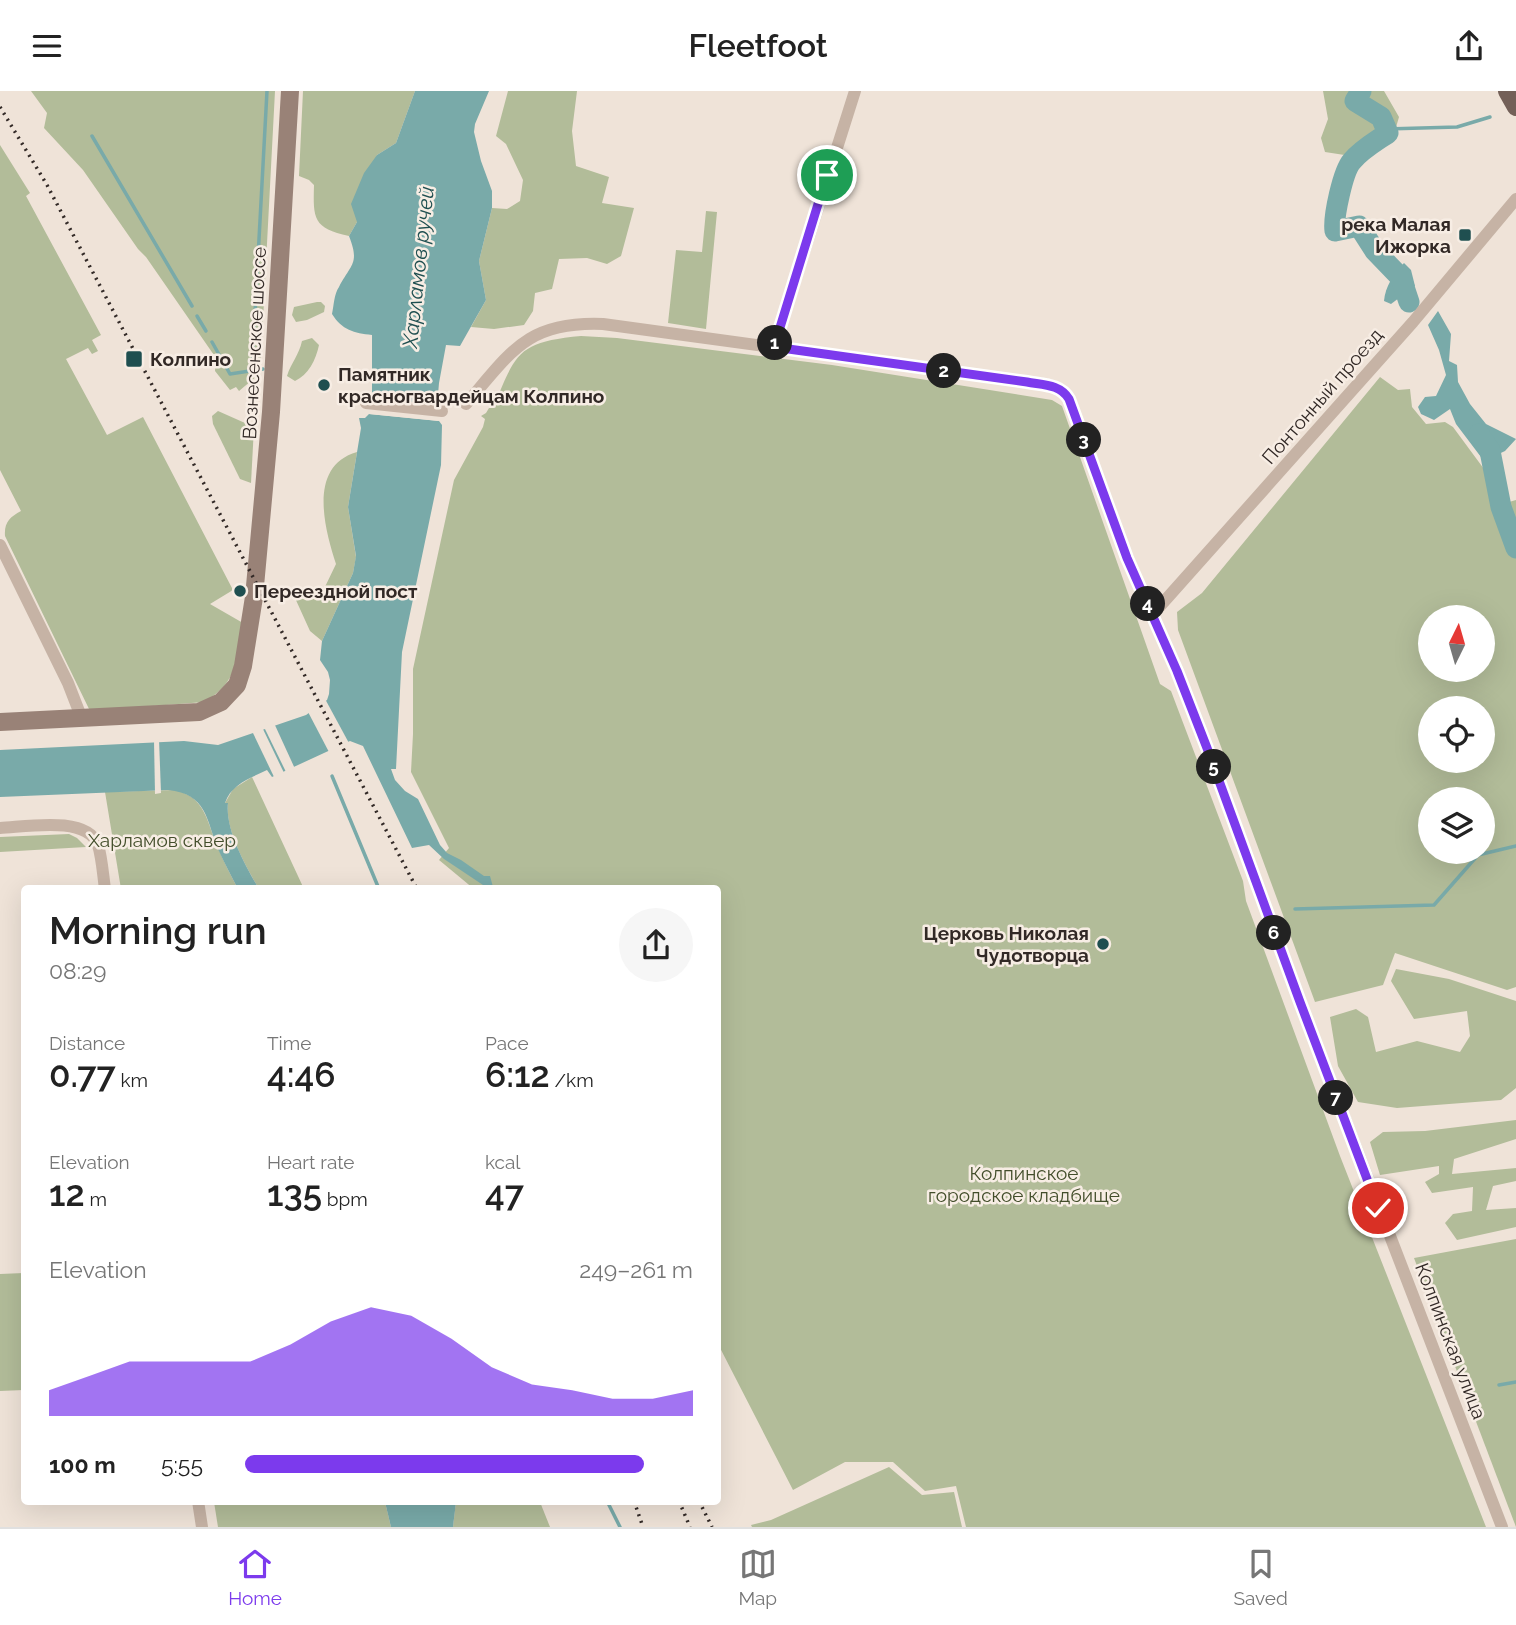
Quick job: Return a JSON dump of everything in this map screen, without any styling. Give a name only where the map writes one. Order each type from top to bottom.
[{"type":"main road","points":[[1507,91],[1516,107]]},
{"type":"street","name":"Вознесенское шоссе","points":[[0,722],[187,714],[206,710],[221,702],[232,692],[240,678],[254,597],[270,423],[290,91]]},
{"type":"street","points":[[774,347],[855,91]]},
{"type":"street","name":"Понтонный проезд","points":[[1153,614],[1413,322],[1516,199]]},
{"type":"street","name":"Колпинская улица","points":[[466,404],[514,348],[534,334],[580,323],[1027,382],[1065,391],[1127,558],[1153,614],[1207,748],[1319,1052],[1502,1527]]},
{"type":"street","points":[[366,403],[442,411]]},
{"type":"street","points":[[0,545],[68,683],[82,719]]},
{"type":"street","points":[[0,828],[71,826],[82,829],[92,836],[98,846],[104,885]]},
{"type":"street","points":[[199,1505],[202,1527]]},
{"type":"green space","points":[[31,91],[275,91],[261,358],[258,375],[239,391],[236,387],[230,390],[215,371],[216,358],[146,257],[83,170],[44,128],[47,113]]},
{"type":"green space","points":[[303,91],[415,91],[396,143],[377,155],[357,222],[349,236],[322,225],[315,214],[314,185],[299,176]]},
{"type":"green space","points":[[508,91],[577,91],[572,131],[576,166],[609,177],[602,203],[634,208],[621,256],[607,264],[587,258],[559,259],[552,289],[535,293],[533,311],[524,325],[494,329],[471,327],[486,300],[479,261],[492,208],[507,209],[520,201],[523,180],[506,144],[496,136]]},
{"type":"green space","points":[[1323,91],[1384,91],[1399,117],[1392,141],[1364,158],[1325,152],[1321,138],[1328,119]]},
{"type":"green space","points":[[0,145],[30,193],[26,196],[101,335],[92,340],[98,351],[92,354],[88,348],[66,359],[107,435],[143,417],[233,590],[210,604],[243,623],[237,659],[224,686],[204,702],[90,711],[5,536],[8,521],[21,511],[0,470]]},
{"type":"green space","points":[[706,211],[717,212],[706,329],[668,323],[676,250],[702,252]]},
{"type":"green space","points":[[317,302],[325,306],[324,312],[296,322],[292,315],[294,307]]},
{"type":"green space","name":"Колпинское городское кладбище","points":[[581,336],[617,338],[832,365],[1052,400],[1062,406],[1160,684],[1171,691],[1243,881],[1246,901],[1340,1156],[1486,1527],[966,1527],[956,1486],[925,1491],[893,1462],[845,1462],[793,1490],[721,1350],[721,885],[469,885],[439,860],[449,848],[411,772],[413,669],[454,480],[483,427],[485,419],[481,416],[489,408],[493,408],[514,363],[531,347]]},
{"type":"green space","points":[[312,338],[319,345],[316,356],[308,371],[295,381],[287,376],[302,341]]},
{"type":"green space","points":[[1380,377],[1398,390],[1410,389],[1412,407],[1426,424],[1445,422],[1453,427],[1484,469],[1495,506],[1516,500],[1516,987],[1507,990],[1395,953],[1383,985],[1315,1002],[1178,630],[1177,612],[1202,593]]},
{"type":"green space","points":[[218,411],[254,427],[251,483],[240,479],[213,424],[212,416]]},
{"type":"green space","points":[[357,452],[348,507],[356,557],[353,573],[322,641],[310,631],[295,598],[306,599],[323,591],[336,564],[324,516],[326,484],[331,470],[342,459]]},
{"type":"green space","name":"Харламов сквер","points":[[252,777],[302,885],[257,885],[230,825],[228,804],[225,803],[233,789]]},
{"type":"green space","name":"Харламов сквер","points":[[174,790],[193,798],[204,812],[236,885],[120,885],[105,792]]},
{"type":"green space","points":[[69,834],[86,847],[0,852],[0,837]]},
{"type":"green space","points":[[1396,969],[1449,979],[1516,1001],[1516,1088],[1501,1100],[1397,1108],[1358,1102],[1338,1066],[1330,1017],[1356,1009],[1368,1017],[1376,1052],[1417,1041],[1460,1052],[1470,1036],[1467,1011],[1414,1019],[1391,981]]},
{"type":"green space","points":[[1516,1120],[1516,1139],[1454,1159],[1452,1174],[1516,1168],[1516,1181],[1493,1186],[1486,1210],[1516,1208],[1516,1227],[1457,1240],[1445,1223],[1453,1214],[1472,1211],[1473,1187],[1432,1193],[1425,1182],[1439,1174],[1439,1166],[1380,1175],[1370,1142],[1383,1132],[1425,1131]]},
{"type":"green space","points":[[1516,1239],[1516,1527],[1414,1258]]},
{"type":"green space","points":[[21,1273],[21,1390],[0,1391],[0,1274]]},
{"type":"green space","points":[[889,1467],[922,1495],[954,1492],[962,1527],[751,1525],[771,1520]]},
{"type":"green space","points":[[214,1505],[386,1505],[391,1527],[218,1527]]},
{"type":"green space","points":[[456,1505],[541,1505],[550,1527],[453,1527]]},
{"type":"water","name":"Харламов ручей","points":[[415,91],[489,91],[474,132],[492,191],[492,208],[479,261],[486,300],[460,346],[446,345],[437,406],[372,399],[372,335],[349,330],[332,314],[336,293],[354,258],[349,236],[357,222],[351,204],[364,173],[377,155],[396,143]]},
{"type":"water","points":[[1404,263],[1411,270],[1415,286],[1391,304],[1384,301],[1386,291]]},
{"type":"water","points":[[1438,311],[1451,334],[1449,361],[1457,365],[1458,382],[1470,404],[1486,424],[1516,439],[1505,451],[1484,461],[1456,424],[1450,409],[1434,420],[1421,414],[1418,407],[1425,397],[1436,396],[1446,375],[1428,325]]},
{"type":"water","points":[[369,414],[439,421],[442,425],[441,465],[402,652],[396,769],[391,769],[395,780],[405,791],[418,799],[440,845],[447,853],[484,876],[490,876],[492,885],[483,885],[444,859],[429,845],[412,848],[363,746],[350,741],[272,777],[267,770],[242,782],[228,796],[225,803],[228,803],[233,836],[257,885],[236,885],[203,810],[191,797],[181,792],[168,790],[0,797],[0,750],[184,741],[218,745],[306,715],[327,700],[330,680],[320,660],[322,641],[353,573],[356,556],[348,507],[361,428],[359,418],[365,418]]},
{"type":"water","points":[[386,1505],[456,1505],[453,1527],[391,1527]]},
{"type":"pier","points":[[369,411],[439,418],[439,421],[369,414]]},
{"type":"pier","points":[[324,697],[350,745],[330,754],[307,710]]},
{"type":"pier","points":[[274,723],[296,771],[287,774],[264,727]]},
{"type":"pier","points":[[262,727],[285,775],[275,779],[252,731]]},
{"type":"pier","points":[[159,739],[161,793],[155,794],[154,740]]},
{"type":"waterway","points":[[252,369],[267,91]]},
{"type":"waterway","points":[[1361,91],[1355,101],[1381,117],[1388,133],[1360,153],[1349,166],[1339,195],[1335,231],[1359,226],[1375,251],[1401,278],[1409,302]]},
{"type":"waterway","points":[[1386,129],[1457,127],[1490,117]]},
{"type":"waterway","points":[[92,136],[192,306]]},
{"type":"waterway","points":[[197,316],[206,331]]},
{"type":"waterway","points":[[212,342],[230,374],[263,369]]},
{"type":"waterway","points":[[1479,434],[1490,451],[1501,507],[1516,548]]},
{"type":"waterway","points":[[332,776],[377,885]]},
{"type":"waterway","points":[[1295,909],[1434,905],[1478,855],[1516,846]]},
{"type":"waterway","points":[[1499,1385],[1516,1382]]},
{"type":"waterway","points":[[609,1505],[620,1527]]},
{"type":"railway","points":[[0,107],[47,185],[415,885]]},
{"type":"railway","points":[[635,1505],[643,1527]]},
{"type":"railway","points":[[681,1505],[690,1527]]},
{"type":"railway","points":[[701,1505],[712,1527]]},
{"type":"place","name":"река Малая Ижорка","points":[[1465,235]]},
{"type":"place","name":"Колпино","points":[[134,359]]},
{"type":"place","name":"Памятник красногвардейцам Колпино","points":[[324,385]]},
{"type":"place","name":"Переездной пост","points":[[240,591]]},
{"type":"place","name":"Церковь Николая Чудотворца","points":[[1103,944]]},
{"type":"route","points":[[827,175],[774,347],[1027,382],[1065,391],[1127,558],[1153,614],[1207,748],[1378,1208]]}]
